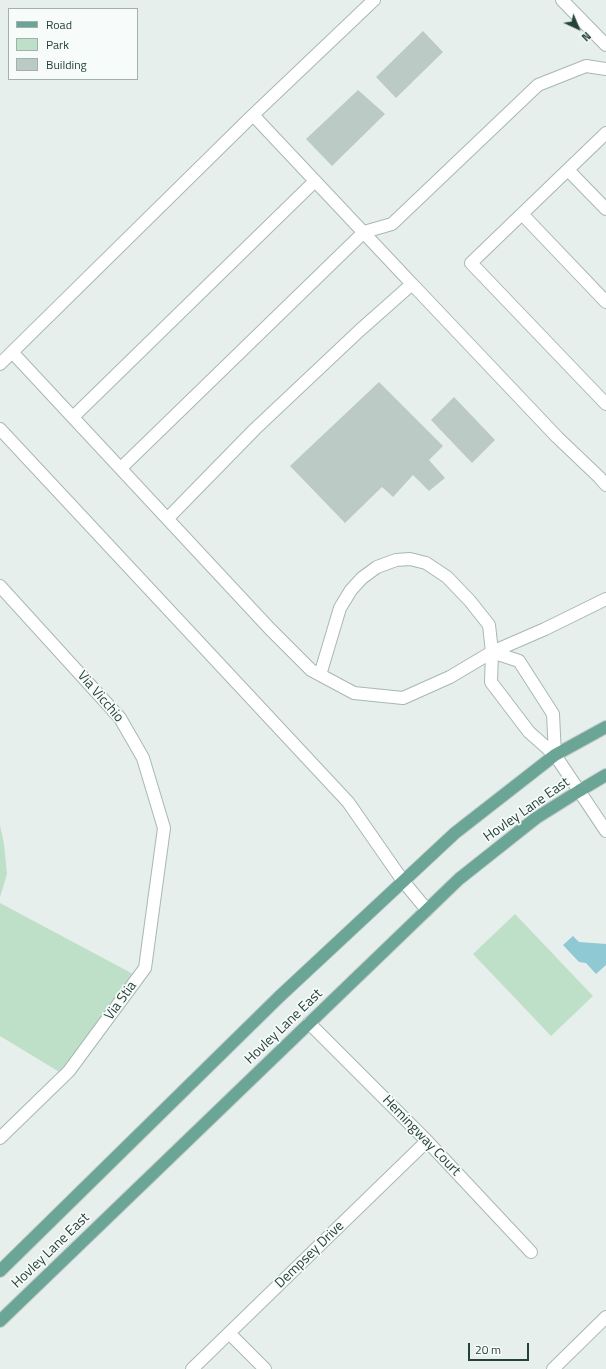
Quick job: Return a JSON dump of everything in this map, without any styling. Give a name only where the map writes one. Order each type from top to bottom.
[{"type":"main road","name":"Hovley Lane East","points":[[0,1271],[279,997],[455,833],[555,755],[606,728]]},
{"type":"main road","name":"Hovley Lane East","points":[[0,1321],[459,879],[536,818],[579,790],[606,775]]},
{"type":"street","points":[[0,364],[253,115],[374,0]]},
{"type":"street","points":[[562,0],[606,45]]},
{"type":"street","points":[[121,468],[364,232],[392,224],[538,85],[586,66],[606,69]]},
{"type":"street","points":[[253,115],[557,437],[606,485]]},
{"type":"street","points":[[606,133],[471,263],[606,404]]},
{"type":"street","points":[[568,170],[606,209]]},
{"type":"street","points":[[73,417],[315,181]]},
{"type":"street","points":[[522,214],[606,302]]},
{"type":"street","points":[[168,518],[255,429],[359,331],[412,284]]},
{"type":"street","points":[[12,352],[311,670],[354,693],[403,698],[450,678],[492,652],[545,629],[606,599]]},
{"type":"street","points":[[0,429],[348,802],[403,881],[427,910]]},
{"type":"street","points":[[320,675],[340,608],[351,590],[362,578],[377,567],[396,560],[410,559],[426,563],[447,577],[470,601],[489,625],[492,652],[491,682],[529,732],[555,755],[606,831]]},
{"type":"street","name":"Via Vicchio","points":[[0,586],[120,718],[143,758],[164,828]]},
{"type":"street","points":[[492,652],[519,661],[553,714],[555,755]]},
{"type":"street","name":"Via Stia","points":[[0,1138],[69,1072],[145,968],[164,828]]},
{"type":"street","name":"Hemingway Court","points":[[309,1023],[427,1141],[531,1252]]},
{"type":"street","name":"Dempsey Drive","points":[[192,1369],[427,1141]]},
{"type":"street","points":[[553,1369],[606,1318]]},
{"type":"street","points":[[229,1333],[265,1369]]},
{"type":"green space","points":[[0,825],[4,844],[7,874],[0,897]]},
{"type":"green space","points":[[0,903],[133,974],[61,1073],[0,1036]]},
{"type":"green space","points":[[515,914],[593,996],[551,1036],[473,954]]},
{"type":"water","points":[[573,936],[579,942],[606,944],[606,965],[596,974],[586,963],[579,962],[563,945]]},
{"type":"building","points":[[423,31],[443,52],[396,98],[376,77]]},
{"type":"building","points":[[358,90],[385,114],[332,166],[306,139]]},
{"type":"building","points":[[379,382],[443,446],[429,460],[445,478],[429,491],[413,475],[393,497],[382,487],[345,523],[290,466]]},
{"type":"building","points":[[454,397],[495,440],[472,463],[431,420]]}]
